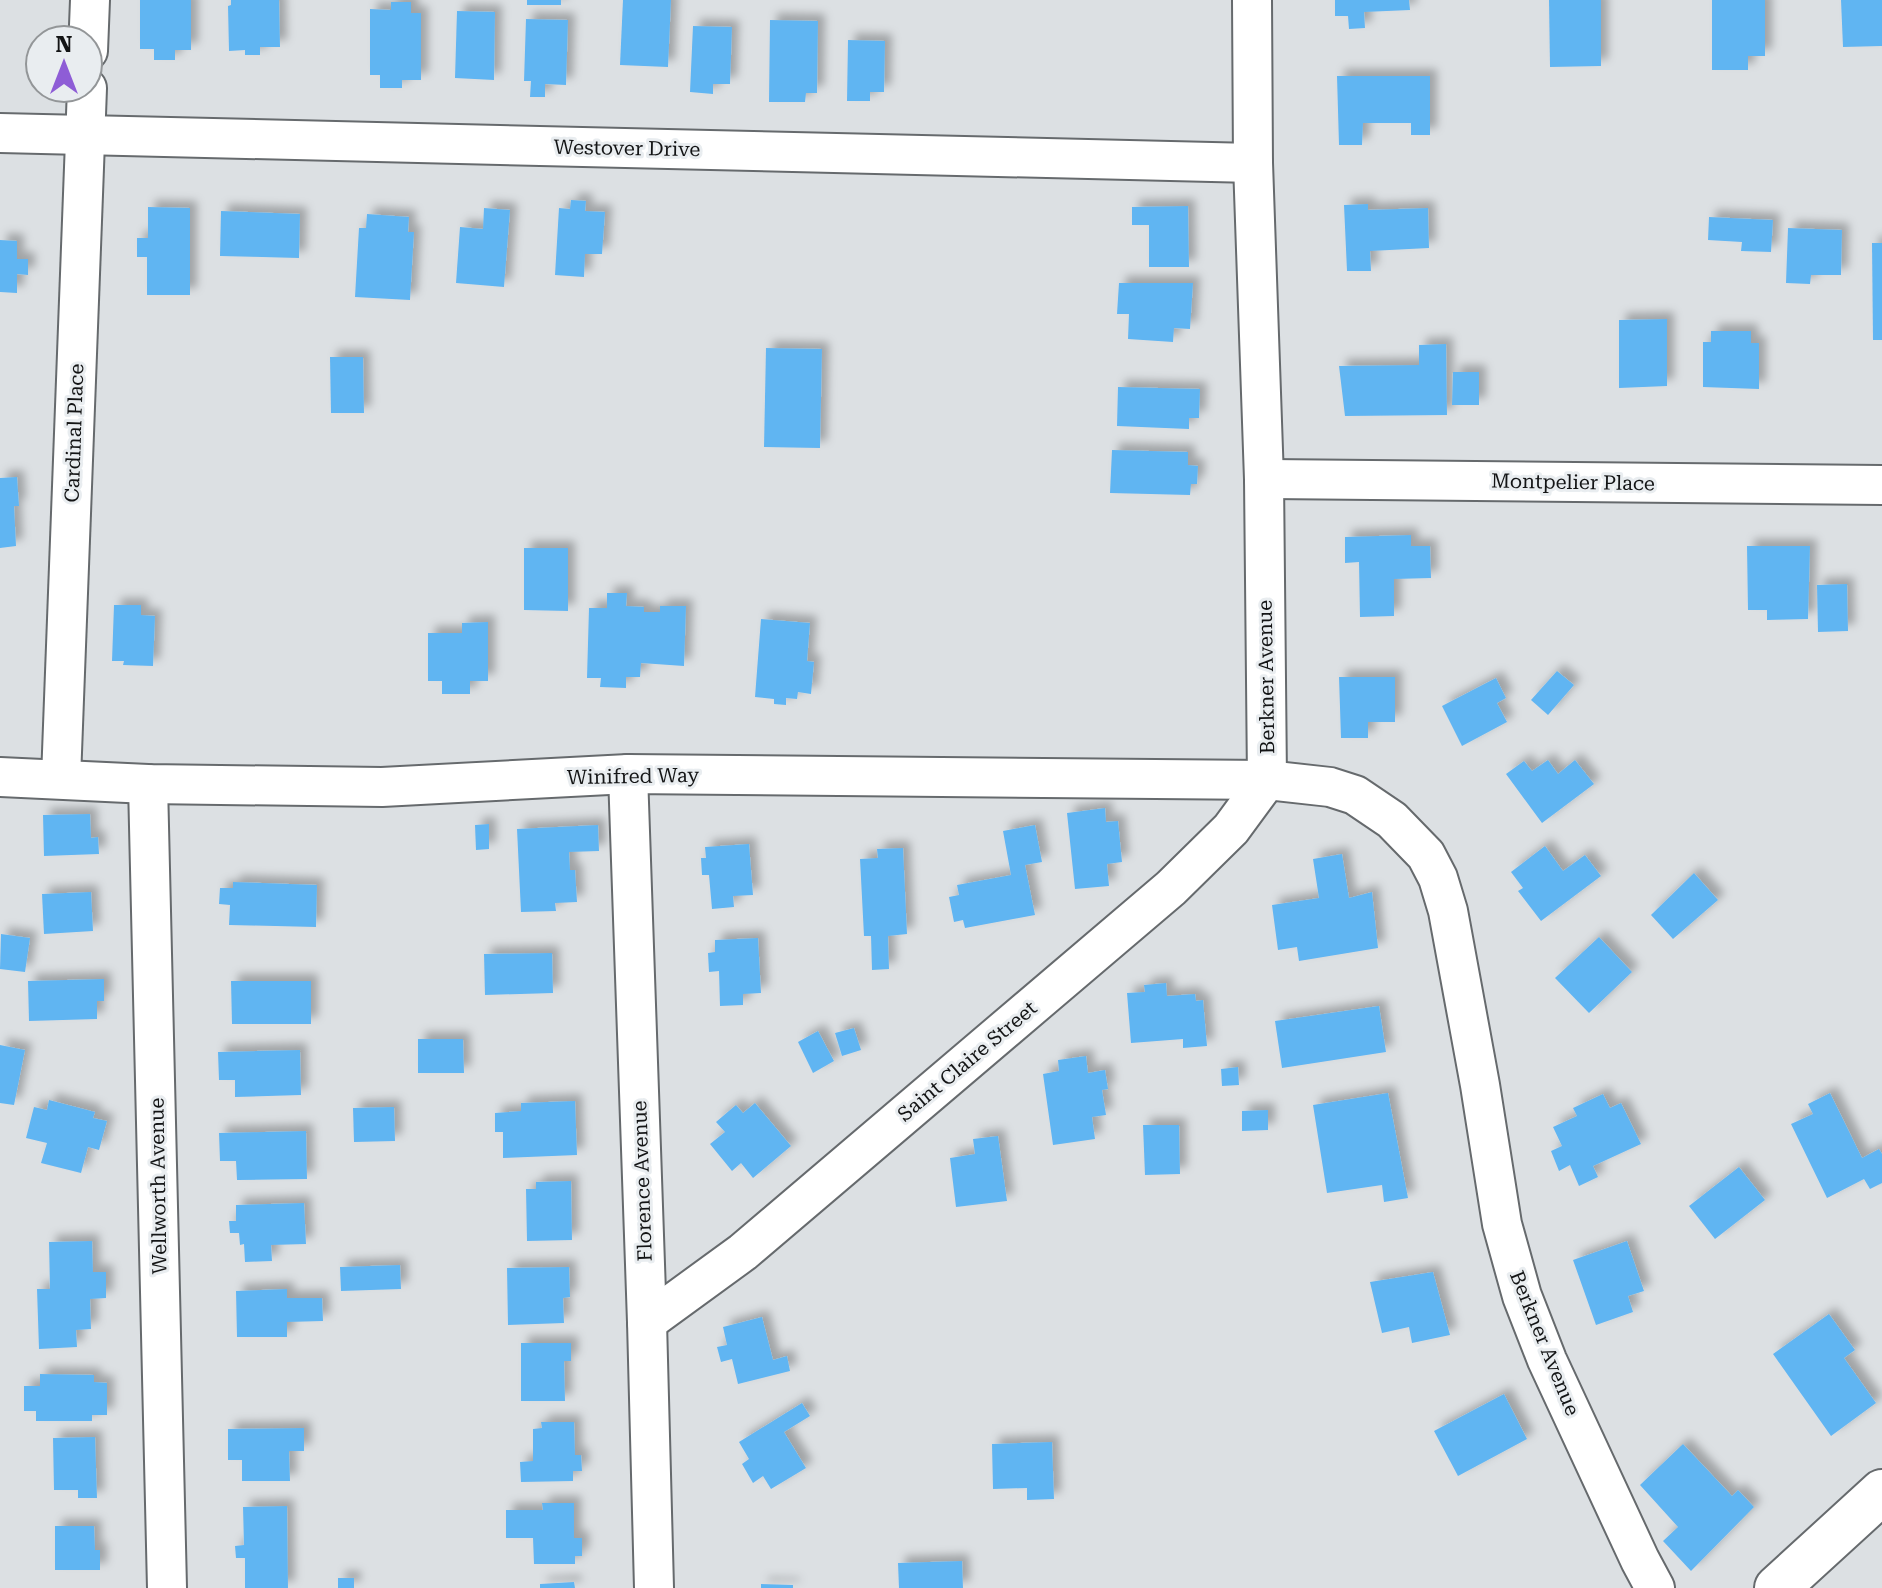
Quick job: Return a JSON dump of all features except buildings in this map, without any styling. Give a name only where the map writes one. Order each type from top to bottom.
[{"type":"street","points":[[89,24],[90,0]]},
{"type":"street","name":"Berkner Avenue","points":[[1252,0],[1253,163],[1264,479],[1267,780],[1330,787],[1355,795],[1392,820],[1426,855],[1438,878],[1448,911],[1502,1224],[1522,1296],[1547,1360],[1655,1588]]},
{"type":"street","name":"Cardinal Place","points":[[61,779],[86,104]]},
{"type":"street","name":"Westover Drive","points":[[0,133],[1253,163]]},
{"type":"street","name":"Montpelier Place","points":[[1264,479],[1882,485]]},
{"type":"street","name":"Winifred Way","points":[[0,777],[148,784],[382,787],[628,774],[1267,780]]},
{"type":"street","name":"Florence Avenue","points":[[628,774],[654,1588]]},
{"type":"street","name":"Saint Claire Street","points":[[647,1322],[743,1252],[1171,888],[1231,829],[1267,780]]},
{"type":"street","name":"Wellworth Avenue","points":[[148,784],[167,1588]]},
{"type":"street","points":[[1777,1588],[1882,1492]]}]
